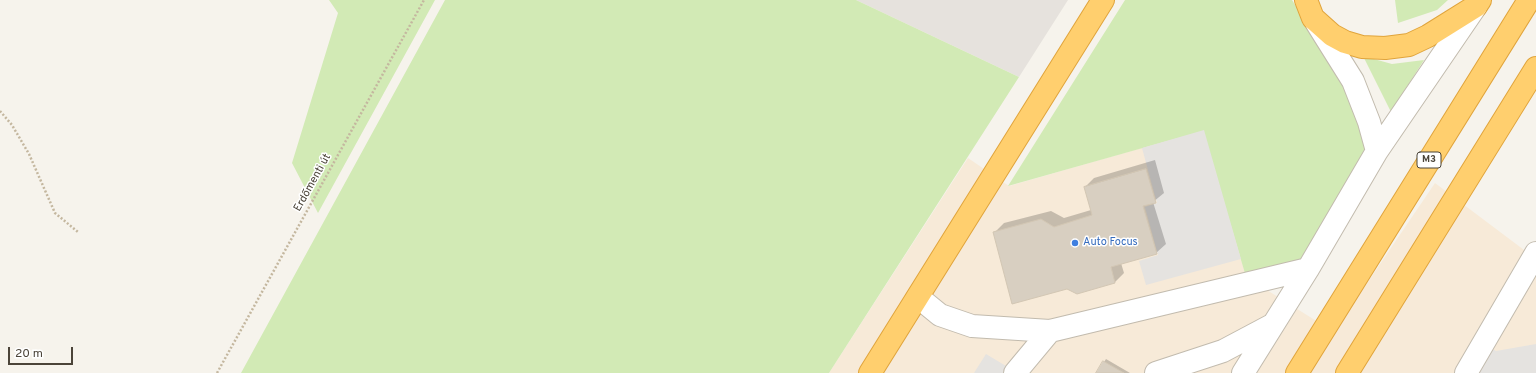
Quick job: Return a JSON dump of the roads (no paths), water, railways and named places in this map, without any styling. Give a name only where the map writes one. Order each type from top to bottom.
[{"type":"highway","points":[[870,373],[1103,0]]},
{"type":"highway","name":"M3","points":[[1297,373],[1528,0]]},
{"type":"highway","points":[[1310,9],[1332,35],[1345,42],[1362,47],[1385,48],[1409,45],[1428,36],[1478,3]]},
{"type":"highway","points":[[1347,373],[1536,68]]},
{"type":"lane","points":[[1243,373],[1308,269],[1378,152],[1478,3]]},
{"type":"lane","points":[[1310,9],[1354,81],[1378,152]]},
{"type":"lane","points":[[1466,373],[1536,253]]},
{"type":"lane","points":[[918,297],[940,314],[972,326],[1050,331],[1308,269]]},
{"type":"lane","points":[[1156,373],[1223,351],[1273,325]]},
{"type":"lane","points":[[1015,373],[1050,331]]},
{"type":"place","name":"Auto Focus","points":[[1075,243]]}]
